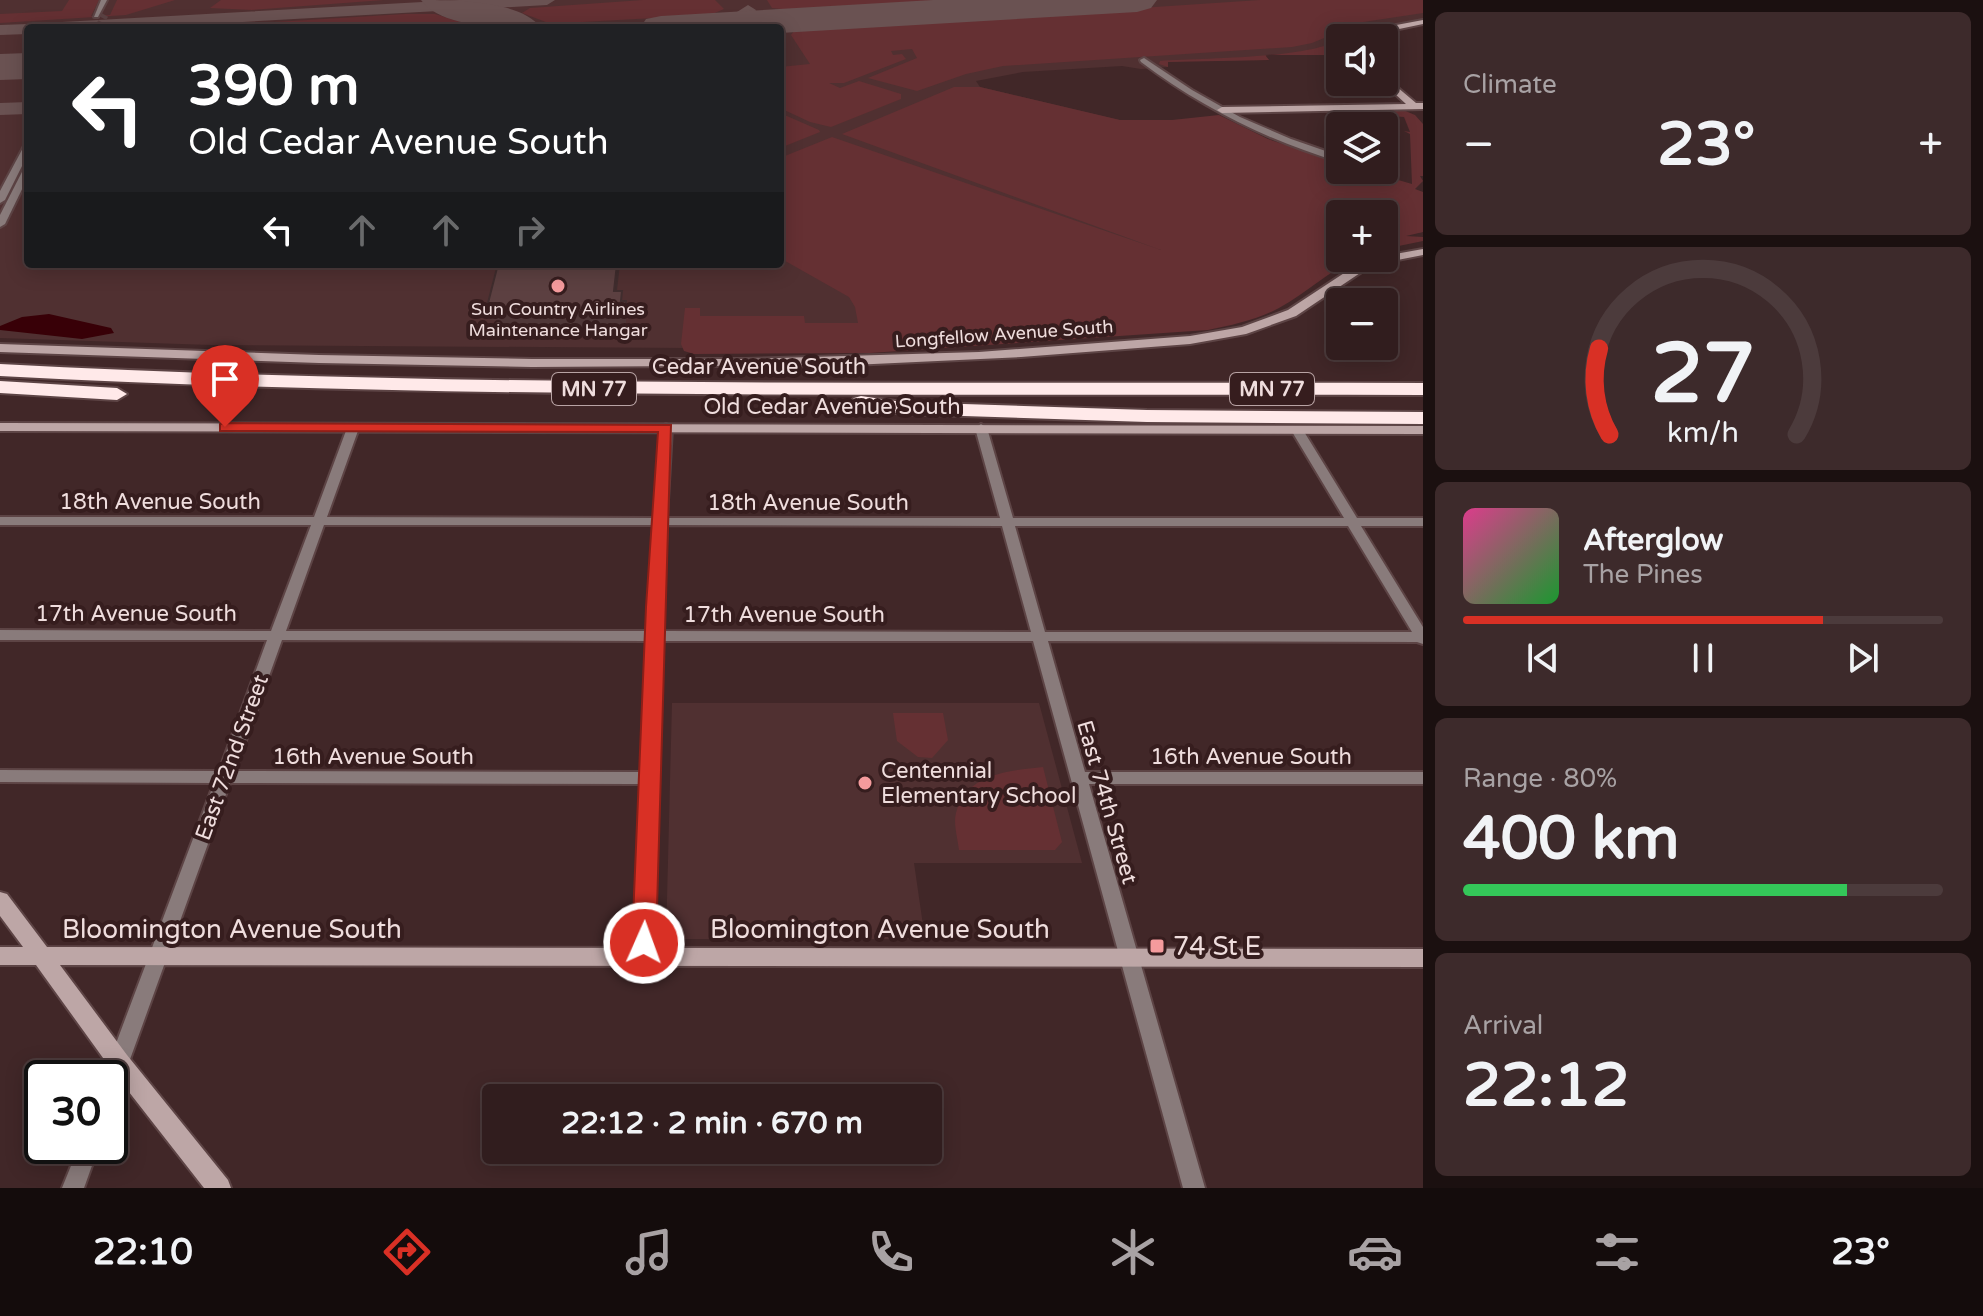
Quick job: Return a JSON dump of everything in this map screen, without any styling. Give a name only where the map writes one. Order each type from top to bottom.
[{"type":"highway","name":"Cedar Avenue South","points":[[0,370],[226,383],[517,389],[1423,387]]},
{"type":"highway","name":"Cedar Avenue South","points":[[0,387],[135,395],[368,400],[1295,399],[1423,402]]},
{"type":"highway","points":[[0,395],[135,395]]},
{"type":"highway","points":[[851,401],[902,408],[1132,415],[1423,418]]},
{"type":"street","points":[[104,0],[100,16],[112,0]]},
{"type":"street","points":[[1398,27],[1423,22]]},
{"type":"street","points":[[1398,36],[1423,28]]},
{"type":"street","points":[[1144,60],[1173,82],[1271,136],[1326,154]]},
{"type":"street","points":[[1398,81],[1420,104],[1423,115]]},
{"type":"street","points":[[1398,89],[1420,104]]},
{"type":"street","points":[[1222,110],[1420,104]]},
{"type":"street","points":[[0,200],[24,154]]},
{"type":"street","points":[[0,224],[24,176]]},
{"type":"street","points":[[1398,250],[1423,244]]},
{"type":"street","name":"Longfellow Avenue South","points":[[1398,256],[1423,252]]},
{"type":"street","name":"Longfellow Avenue South","points":[[0,348],[400,360],[879,360],[1229,334],[1292,313],[1353,272]]},
{"type":"street","name":"Old Cedar Avenue South","points":[[0,427],[1423,430]]},
{"type":"street","name":"East 72nd Street","points":[[120,1060],[353,428]]},
{"type":"street","points":[[643,957],[659,521],[666,428]]},
{"type":"street","name":"East 74th Street","points":[[981,428],[1194,1188]]},
{"type":"street","points":[[1297,430],[1423,637]]},
{"type":"street","name":"18th Avenue South","points":[[0,521],[1423,522]]},
{"type":"street","name":"17th Avenue South","points":[[0,635],[1423,637]]},
{"type":"street","name":"16th Avenue South","points":[[0,776],[649,778]]},
{"type":"street","name":"16th Avenue South","points":[[1078,778],[1423,778]]},
{"type":"street","points":[[0,900],[118,1060]]},
{"type":"street","name":"Bloomington Avenue South","points":[[0,956],[1423,958]]},
{"type":"street","points":[[128,1073],[219,1188]]},
{"type":"street","points":[[73,1188],[82,1164]]},
{"type":"shaded area","points":[[0,0],[1423,0],[1423,19],[1396,24],[1326,24],[1326,55],[1278,54],[1265,55],[1269,60],[1168,62],[1168,67],[1141,69],[1122,66],[1023,72],[976,81],[980,87],[1326,169],[1326,184],[1389,184],[1423,192],[1423,232],[1398,236],[1398,200],[1326,200],[1326,255],[688,348],[211,345],[0,338]]},
{"type":"shaded area","points":[[69,0],[99,0],[91,16],[110,15],[117,0],[175,0],[126,15],[0,23],[0,14],[62,11]]},
{"type":"shaded area","points":[[221,0],[384,0],[252,10],[210,8]]},
{"type":"shaded area","points":[[643,0],[715,0],[724,9],[710,15],[563,23],[546,22],[522,13],[530,8]]},
{"type":"shaded area","points":[[767,0],[962,0],[791,10],[772,8]]},
{"type":"shaded area","points":[[1260,0],[1423,0],[1423,13],[1358,24],[1326,24],[1326,37],[1292,47],[1003,66],[966,74],[917,91],[868,78],[917,58],[912,49],[891,51],[893,55],[902,54],[906,59],[844,83],[829,83],[840,88],[859,81],[901,94],[901,99],[831,127],[810,122],[784,110],[784,67],[810,64],[791,35],[794,31]]},
{"type":"shaded area","points":[[435,14],[467,24],[240,24]]},
{"type":"shaded area","points":[[1326,46],[1326,55],[1269,55]]},
{"type":"shaded area","points":[[1265,55],[1269,60],[1168,62],[1168,67],[1159,64],[1160,61]]},
{"type":"shaded area","points":[[954,87],[980,87],[1120,120],[1172,120],[1219,115],[1268,139],[1326,158],[1326,184],[1398,184],[1398,180],[1412,184],[1410,134],[1404,131],[1410,132],[1404,117],[1398,117],[1398,112],[1358,110],[1403,110],[1415,115],[1423,124],[1423,176],[1420,176],[1423,181],[1415,189],[1423,192],[1423,232],[1406,236],[1423,237],[1423,241],[1398,246],[1398,200],[1326,200],[1326,272],[1333,272],[1289,302],[1244,322],[1208,330],[870,353],[694,354],[684,351],[681,344],[685,308],[700,308],[700,316],[804,316],[805,323],[858,323],[849,297],[784,260],[784,156],[832,137],[1161,250],[842,134]]},
{"type":"shaded area","points":[[784,115],[819,130],[784,146]]},
{"type":"shaded area","points":[[49,314],[111,328],[114,333],[82,339],[0,330],[0,326],[22,317]]},
{"type":"shaded area","name":"Centennial Elementary School","points":[[672,703],[1039,703],[1082,863],[914,863],[925,939],[666,939]]},
{"type":"shaded area","points":[[893,713],[943,713],[948,740],[932,758],[918,757],[897,741]]},
{"type":"shaded area","points":[[1043,767],[1062,842],[1055,850],[959,850],[955,817],[969,790],[991,776]]},
{"type":"building","name":"Sun Country Airlines Maintenance Hangar","points":[[497,268],[617,268],[614,291],[622,291],[621,301],[626,301],[626,312],[496,311],[498,303],[488,303]]},
{"type":"taxiway","points":[[116,24],[547,0]]},
{"type":"taxiway","points":[[982,9],[1008,6],[1022,0]]},
{"type":"taxiway","points":[[716,24],[746,16],[748,10]]},
{"type":"taxiway","points":[[0,30],[24,29]]},
{"type":"taxiway","points":[[0,109],[24,108]]},
{"type":"runway","points":[[441,0],[509,24]]},
{"type":"runway","points":[[729,24],[1137,0]]},
{"type":"runway","points":[[0,67],[24,66]]},
{"type":"tunnel","points":[[100,24],[105,15]]},
{"type":"place","name":"Sun Country Airlines Maintenance Hangar","points":[[558,286]]},
{"type":"place","name":"Centennial Elementary School","points":[[865,783]]},
{"type":"place","name":"74 St E","points":[[1157,946]]},
{"type":"route","points":[[225,427],[666,428],[655,607],[644,943]]}]
